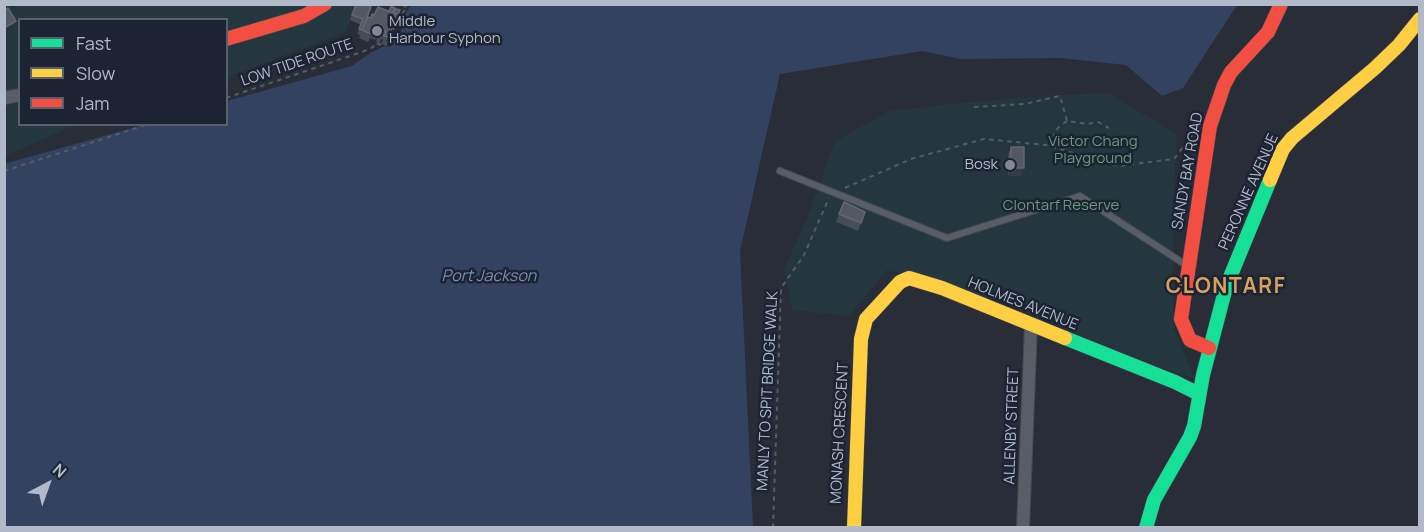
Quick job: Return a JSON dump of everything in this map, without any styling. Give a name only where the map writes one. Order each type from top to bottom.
[{"type":"street","points":[[228,38],[294,20],[325,4]]},
{"type":"street","name":"SANDY BAY ROAD","points":[[1209,348],[1190,340],[1182,319],[1210,126],[1224,85],[1231,72],[1268,32],[1281,4]]},
{"type":"street","name":"PERONNE AVENUE","points":[[1146,528],[1154,500],[1191,436],[1209,348],[1226,287],[1287,143],[1299,130],[1322,115],[1398,47],[1419,19]]},
{"type":"street","name":"HOLMES AVENUE","points":[[861,339],[866,319],[900,282],[909,278],[942,288],[1175,382],[1199,394]]},
{"type":"street","name":"ALLENBY STREET","points":[[1023,528],[1031,325]]},
{"type":"street","name":"MONASH CRESCENT","points":[[854,528],[861,339]]},
{"type":"lane","points":[[780,171],[947,238],[1080,196],[1189,267]]},
{"type":"path","name":"LOW TIDE ROUTE","points":[[228,97],[373,47],[375,43],[387,45],[399,18],[407,7],[401,4]]},
{"type":"path","points":[[974,107],[1025,104],[1060,96],[1067,121]]},
{"type":"path","points":[[1054,148],[1054,131],[1067,121],[1087,124],[1098,122],[1109,128]]},
{"type":"path","points":[[4,171],[143,126]]},
{"type":"path","points":[[833,191],[850,187],[911,159],[984,139],[1054,148],[1118,166],[1174,159]]},
{"type":"path","name":"MANLY TO SPIT BRIDGE WALK","points":[[773,528],[781,288],[804,255],[833,191]]},
{"type":"green space","points":[[4,5],[358,5],[345,33],[228,77],[228,18],[18,18],[18,126],[73,126],[5,156]]},
{"type":"green space","name":"Clontarf Reserve","points":[[1108,93],[1177,134],[1173,207],[1174,329],[1195,379],[1141,360],[995,300],[887,270],[849,316],[792,310],[784,269],[808,216],[835,141],[890,111],[959,103]]},
{"type":"water","name":"Port Jackson","points":[[427,4],[1237,5],[1183,88],[1162,96],[1126,65],[1060,58],[961,59],[922,51],[780,74],[740,251],[753,527],[5,527],[4,164],[139,126],[228,126],[228,101],[352,66],[370,53],[392,46],[390,43],[392,37],[398,38],[402,28],[398,25],[411,5]]},
{"type":"building","points":[[356,4],[371,7],[362,30],[359,29],[363,19],[352,15]]},
{"type":"building","points":[[378,7],[398,15],[388,37],[384,36],[386,32],[384,31],[383,35],[379,34],[381,24],[378,32],[373,30],[371,34],[362,30],[368,17],[371,18],[372,14],[374,15]]},
{"type":"building","points":[[8,8],[16,21],[4,28],[4,10]]},
{"type":"building","points":[[1011,147],[1024,147],[1024,168],[1010,168]]},
{"type":"building","points":[[844,202],[865,212],[861,223],[839,214]]},
{"type":"traffic: fast","points":[[1146,528],[1154,500],[1194,426],[1203,375],[1226,287],[1270,180]]},
{"type":"traffic: fast","points":[[1065,338],[1175,382],[1199,394]]},
{"type":"traffic: slow","points":[[1270,180],[1283,149],[1292,138],[1375,68],[1399,45],[1420,19]]},
{"type":"traffic: slow","points":[[854,528],[861,339],[866,319],[900,282],[909,278],[942,288],[1065,338]]},
{"type":"traffic: jam","points":[[228,38],[304,16],[325,4]]},
{"type":"traffic: jam","points":[[1209,348],[1190,340],[1181,319],[1210,126],[1224,85],[1231,72],[1268,32],[1281,4]]},
{"type":"place","name":"Middle Harbour Syphon","points":[[377,31]]},
{"type":"place","name":"Bosk","points":[[1010,165]]},
{"type":"district","name":"CLONTARF","points":[[1226,287]]},
{"type":"park label","name":"Victor Chang Playground","points":[[1093,150]]}]
